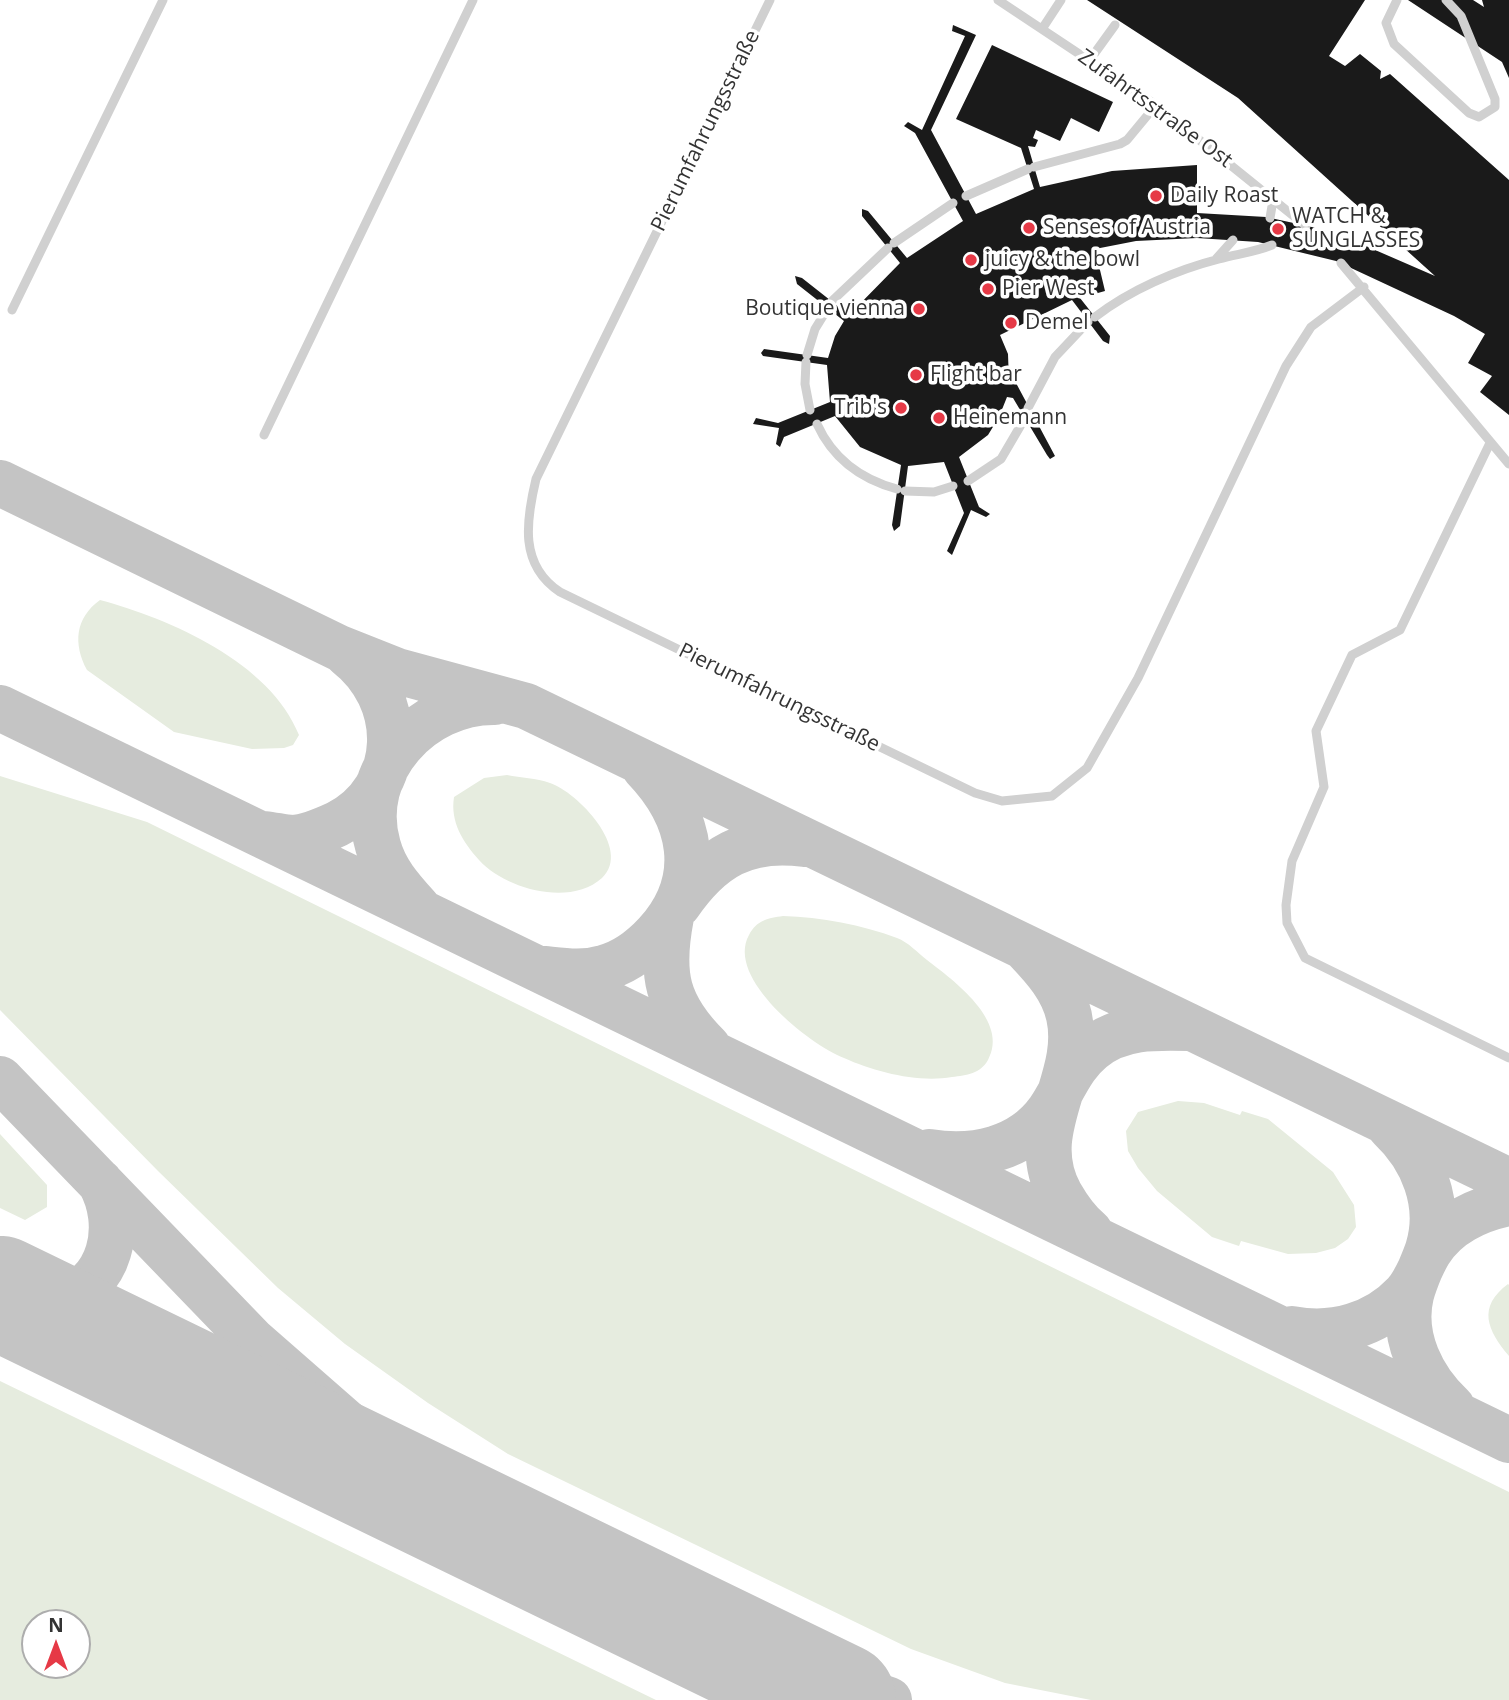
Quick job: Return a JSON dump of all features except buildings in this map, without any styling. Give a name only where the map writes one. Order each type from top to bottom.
[{"type":"lane","points":[[12,310],[163,0]]},
{"type":"lane","points":[[264,435],[473,0]]},
{"type":"lane","name":"Pierumfahrungsstraße","points":[[770,0],[536,479],[527,530],[531,557],[551,586],[586,605],[975,793],[1002,801],[1052,796],[1087,768],[1138,678],[1286,366],[1311,327],[1364,288]]},
{"type":"lane","name":"Zufahrtsstraße Ost","points":[[999,0],[1156,105],[1238,168],[1306,226]]},
{"type":"lane","points":[[1014,10],[1020,0]]},
{"type":"lane","points":[[1042,29],[1061,0]]},
{"type":"lane","points":[[1397,0],[1387,23],[1394,44],[1469,113],[1479,117],[1495,107],[1495,99],[1461,16],[1446,0]]},
{"type":"lane","points":[[1089,61],[1115,25]]},
{"type":"lane","points":[[966,196],[1031,168],[1121,144],[1156,105]]},
{"type":"lane","points":[[1270,218],[1273,200]]},
{"type":"lane","points":[[810,410],[805,384],[807,359],[815,329],[830,305],[891,245],[953,203]]},
{"type":"lane","points":[[1216,259],[1233,240]]},
{"type":"lane","points":[[968,481],[1001,459],[1055,357],[1091,319],[1132,293],[1216,259],[1272,245]]},
{"type":"lane","points":[[1341,263],[1509,464]]},
{"type":"lane","points":[[817,424],[838,457],[857,474],[875,483],[901,490],[934,492],[953,486]]},
{"type":"lane","points":[[1490,443],[1400,630],[1352,655],[1316,731],[1324,787],[1292,861],[1286,905],[1287,923],[1305,958],[1509,1058]]},
{"type":"shaded area","points":[[100,600],[186,632],[242,665],[266,686],[285,709],[299,735],[293,745],[284,748],[252,749],[174,732],[87,670],[80,651],[79,632],[85,615]]},
{"type":"shaded area","points":[[507,775],[550,783],[561,788],[586,809],[598,823],[611,852],[610,866],[602,878],[589,887],[573,892],[538,891],[505,879],[479,860],[459,831],[454,815],[454,797],[484,778]]},
{"type":"shaded area","points":[[0,776],[147,822],[1509,1492],[1509,1700],[1091,1700],[1005,1683],[911,1649],[508,1454],[428,1403],[345,1344],[278,1288],[158,1171],[0,1010]]},
{"type":"shaded area","points":[[783,916],[856,926],[884,933],[909,945],[964,990],[985,1016],[993,1045],[985,1065],[973,1073],[963,1075],[925,1079],[911,1077],[856,1063],[811,1039],[774,1007],[759,989],[749,970],[745,952],[752,930],[763,921]]},
{"type":"shaded area","points":[[1178,1101],[1204,1103],[1240,1115],[1242,1111],[1268,1119],[1333,1172],[1354,1205],[1356,1227],[1348,1239],[1335,1248],[1316,1253],[1288,1254],[1241,1241],[1239,1246],[1212,1237],[1157,1191],[1128,1151],[1126,1131],[1138,1112]]},
{"type":"shaded area","points":[[0,1134],[47,1185],[47,1207],[25,1220],[0,1208]]},
{"type":"shaded area","points":[[1508,1284],[1509,1356],[1495,1337],[1489,1319],[1492,1301]]},
{"type":"shaded area","points":[[0,1381],[656,1700],[0,1700]]},
{"type":"taxiway","points":[[0,483],[339,648],[397,671],[526,706],[1509,1181]]},
{"type":"taxiway","points":[[264,834],[291,838],[321,831],[360,808],[376,789],[386,766],[390,742],[388,718],[380,694],[366,673],[347,654]]},
{"type":"taxiway","points":[[419,909],[395,880],[378,846],[374,818],[377,792],[386,767],[401,746],[420,727],[443,714],[468,705],[495,702]]},
{"type":"taxiway","points":[[0,708],[1509,1440]]},
{"type":"taxiway","points":[[544,969],[588,971],[618,963],[645,945],[672,913],[682,892],[687,870],[687,849],[673,806],[644,767]]},
{"type":"taxiway","points":[[678,905],[703,874],[732,854],[765,843],[805,844]]},
{"type":"taxiway","points":[[671,917],[666,955],[670,988],[683,1017],[708,1047]]},
{"type":"taxiway","points":[[1026,949],[1058,988],[1069,1016],[1069,1061],[1051,1126],[1051,1171],[1060,1194],[1081,1224],[1090,1232]]},
{"type":"taxiway","points":[[929,1152],[962,1154],[995,1149],[1010,1143],[1038,1124],[1079,1063],[1103,1041],[1138,1030],[1189,1028]]},
{"type":"taxiway","points":[[0,1079],[252,1340],[348,1424],[453,1499],[566,1567]]},
{"type":"taxiway","points":[[1390,1127],[1402,1139],[1420,1167],[1427,1183],[1433,1215],[1428,1249],[1411,1295],[1409,1326],[1412,1342],[1423,1370],[1452,1407]]},
{"type":"taxiway","points":[[0,1292],[43,1302],[76,1293],[91,1282],[108,1252],[111,1235],[111,1217],[100,1182]]},
{"type":"taxiway","points":[[1292,1329],[1338,1330],[1381,1314],[1409,1289],[1429,1252],[1444,1233],[1464,1219],[1509,1203]]},
{"type":"taxiway","points":[[711,1638],[889,1700]]},
{"type":"runway","points":[[0,1293],[839,1700]]},
{"type":"place","name":"Daily Roast","points":[[1156,196]]},
{"type":"place","name":"Senses of Austria","points":[[1029,228]]},
{"type":"place","name":"WATCH & SUNGLASSES","points":[[1278,229]]},
{"type":"place","name":"juicy & the bowl","points":[[971,260]]},
{"type":"place","name":"Pier West","points":[[988,289]]},
{"type":"place","name":"Boutique vienna","points":[[919,309]]},
{"type":"place","name":"Demel","points":[[1011,323]]},
{"type":"place","name":"Flight bar","points":[[916,375]]},
{"type":"place","name":"Trib's","points":[[901,408]]},
{"type":"place","name":"Heinemann","points":[[939,418]]}]
